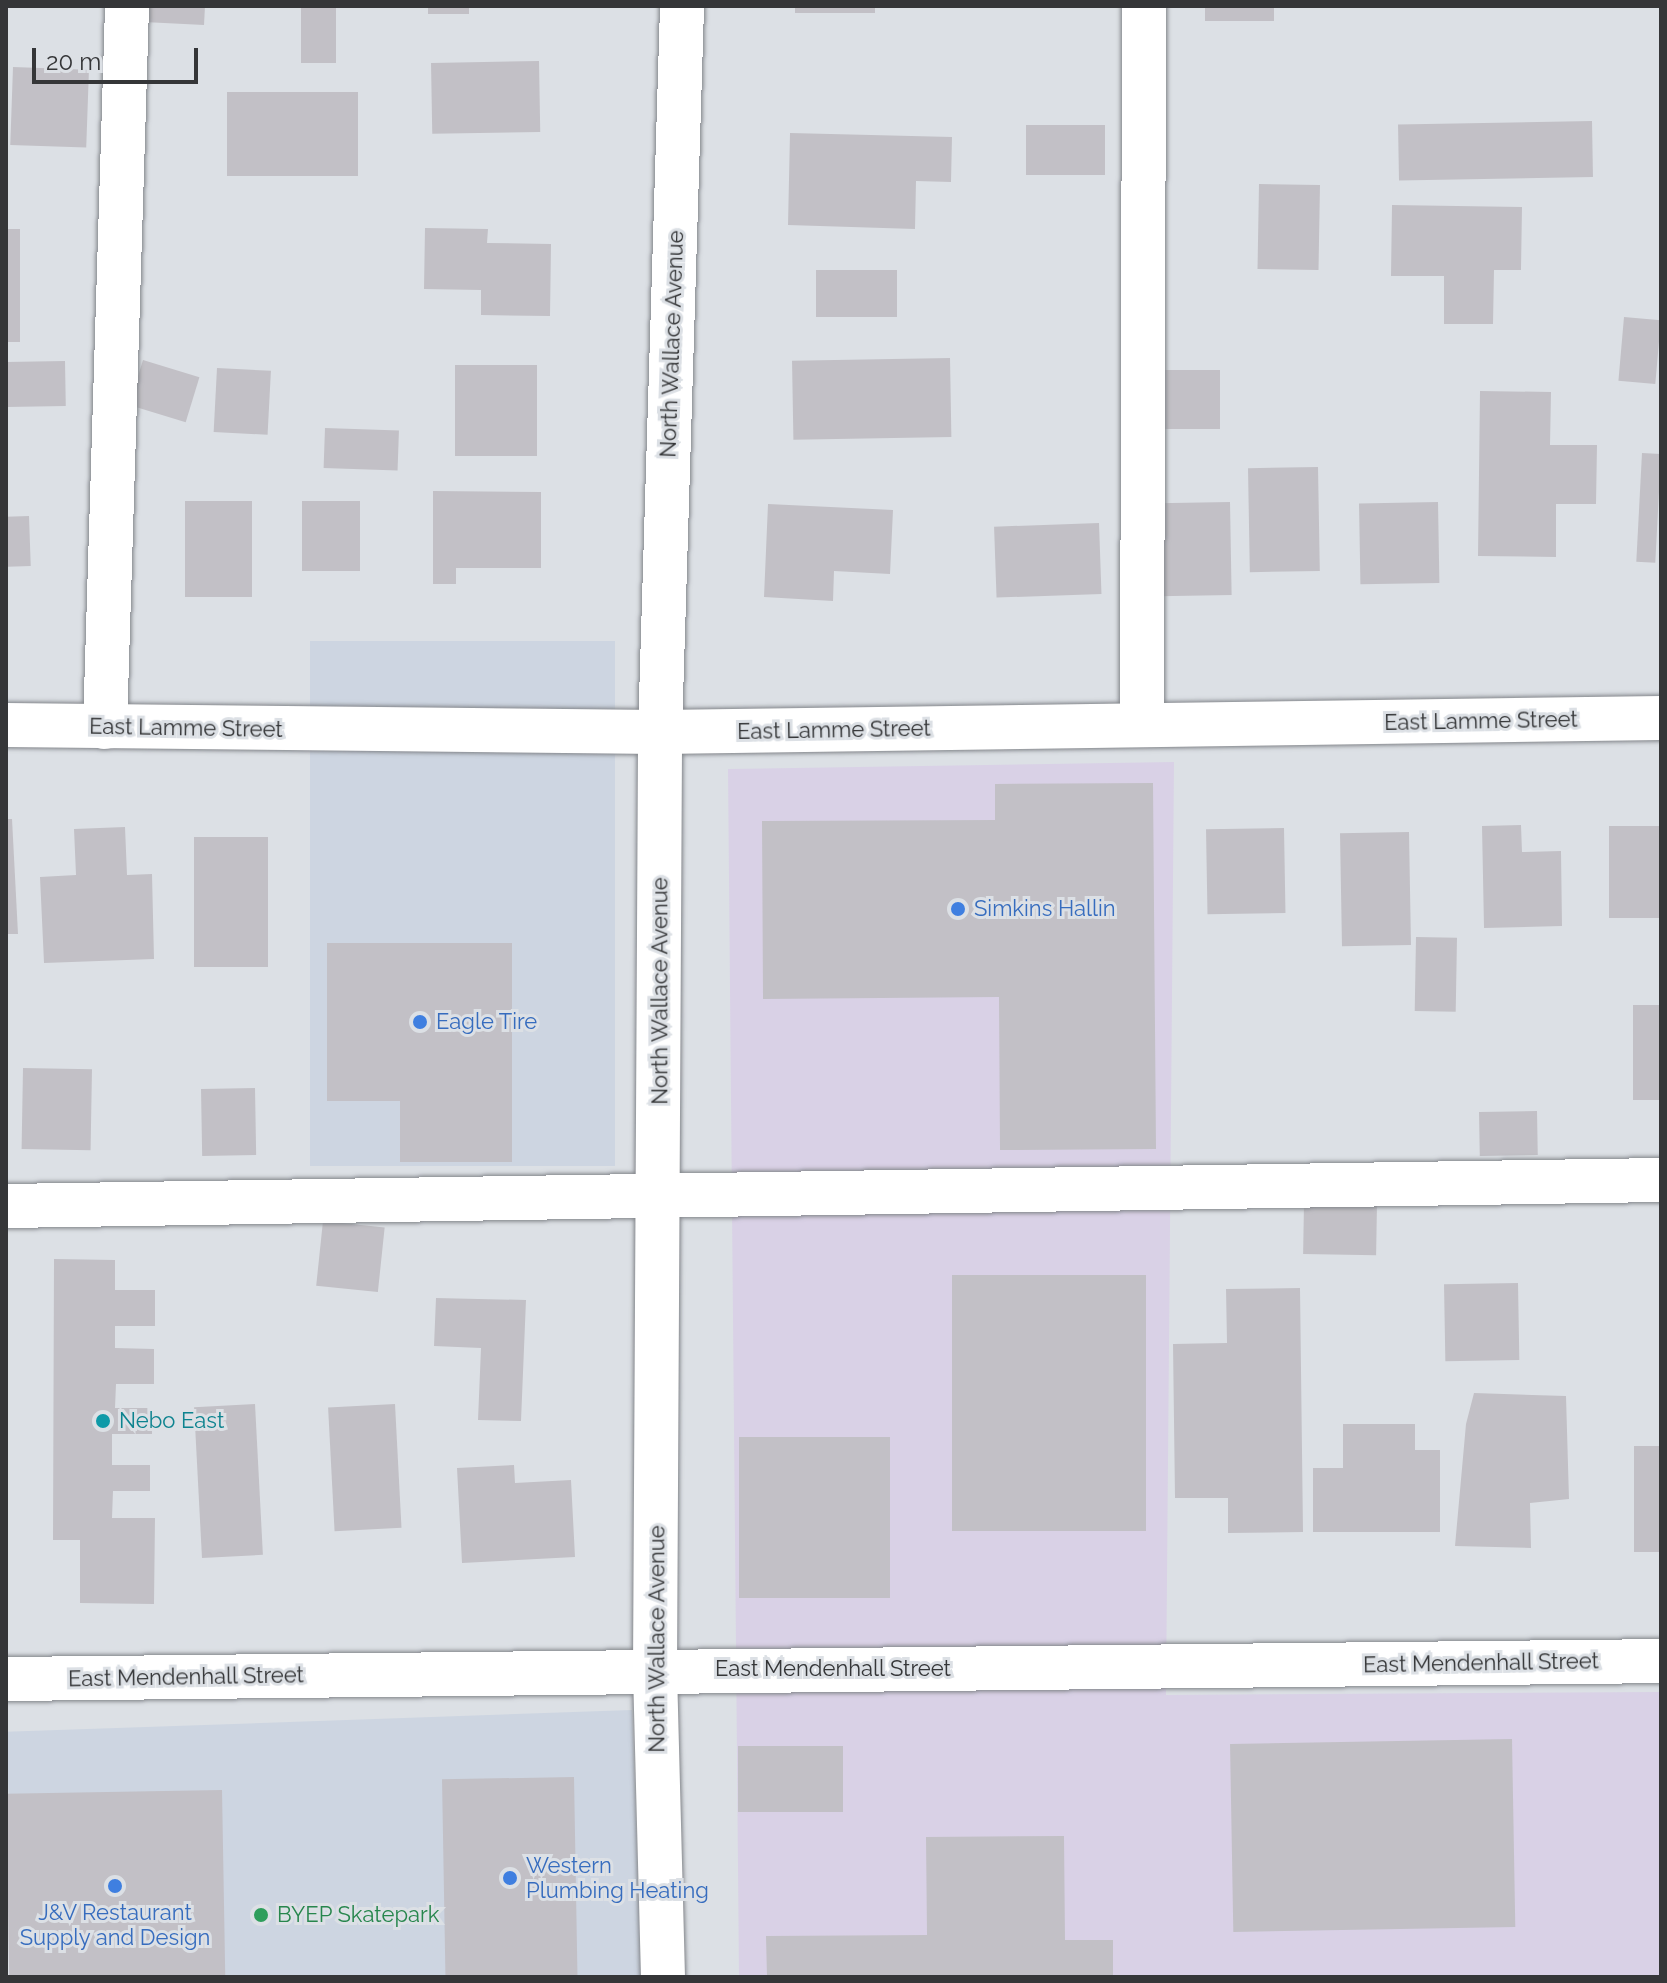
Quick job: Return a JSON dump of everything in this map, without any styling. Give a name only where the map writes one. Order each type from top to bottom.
[{"type":"street","points":[[105,727],[127,6]]},
{"type":"street","name":"North Wallace Avenue","points":[[663,1977],[655,1671],[660,1196],[660,732],[682,6]]},
{"type":"street","points":[[1142,725],[1144,6]]},
{"type":"street","name":"East Lamme Street","points":[[6,725],[660,732],[1661,718]]},
{"type":"street","points":[[6,1206],[1661,1180]]},
{"type":"street","name":"East Mendenhall Street","points":[[6,1679],[1661,1661]]},
{"type":"shaded area","points":[[310,641],[615,641],[615,1166],[310,1166]]},
{"type":"shaded area","points":[[1174,762],[1166,1695],[1661,1692],[1661,1977],[739,1977],[728,769]]},
{"type":"shaded area","points":[[632,1710],[641,1977],[15,1977],[6,1732]]},
{"type":"building","points":[[145,6],[205,6],[204,25],[144,22]]},
{"type":"building","points":[[301,6],[336,6],[336,63],[301,63]]},
{"type":"building","points":[[428,6],[469,6],[469,14],[428,14]]},
{"type":"building","points":[[795,6],[875,6],[875,13],[795,13]]},
{"type":"building","points":[[1205,6],[1274,6],[1274,21],[1205,21]]},
{"type":"building","points":[[539,61],[540,132],[432,134],[431,63]]},
{"type":"building","points":[[13,67],[89,70],[86,148],[10,145]]},
{"type":"building","points":[[227,92],[358,92],[358,176],[227,176]]},
{"type":"building","points":[[1592,121],[1593,177],[1399,180],[1398,124]]},
{"type":"building","points":[[1026,125],[1105,125],[1105,175],[1026,175]]},
{"type":"building","points":[[790,133],[952,137],[951,182],[916,181],[915,229],[788,225]]},
{"type":"building","points":[[1259,184],[1320,185],[1319,270],[1258,269]]},
{"type":"building","points":[[1392,205],[1522,207],[1521,270],[1494,270],[1493,324],[1444,324],[1444,276],[1391,276]]},
{"type":"building","points":[[425,228],[488,229],[487,243],[551,244],[550,316],[481,315],[481,290],[424,289]]},
{"type":"building","points":[[6,229],[20,229],[20,342],[6,342]]},
{"type":"building","points":[[816,270],[897,270],[897,317],[816,317]]},
{"type":"building","points":[[1624,317],[1661,320],[1655,384],[1618,381]]},
{"type":"building","points":[[950,358],[951,437],[793,440],[792,361]]},
{"type":"building","points":[[143,360],[199,377],[186,422],[129,405]]},
{"type":"building","points":[[65,361],[66,406],[7,407],[6,362]]},
{"type":"building","points":[[455,365],[537,365],[537,456],[455,456]]},
{"type":"building","points":[[217,368],[271,371],[268,435],[214,432]]},
{"type":"building","points":[[1152,370],[1220,370],[1220,429],[1152,429]]},
{"type":"building","points":[[1480,391],[1551,392],[1550,445],[1597,445],[1596,504],[1556,504],[1556,557],[1478,556]]},
{"type":"building","points":[[325,428],[399,431],[398,471],[324,468]]},
{"type":"building","points":[[1642,453],[1661,454],[1655,563],[1636,562]]},
{"type":"building","points":[[1318,467],[1320,571],[1250,572],[1248,468]]},
{"type":"building","points":[[433,491],[541,492],[541,568],[456,568],[456,584],[433,584]]},
{"type":"building","points":[[185,501],[252,501],[252,597],[185,597]]},
{"type":"building","points":[[302,501],[360,501],[360,571],[302,571]]},
{"type":"building","points":[[1230,502],[1232,595],[1159,596],[1157,503]]},
{"type":"building","points":[[1438,502],[1439,583],[1360,584],[1359,503]]},
{"type":"building","points":[[768,504],[893,510],[890,574],[834,571],[833,601],[764,597]]},
{"type":"building","points":[[29,516],[31,566],[8,567],[6,517]]},
{"type":"building","points":[[1099,523],[1101,594],[997,598],[994,527]]},
{"type":"building","name":"Simkins Hallin","points":[[1153,783],[1156,1149],[1000,1150],[999,997],[763,999],[762,821],[995,820],[995,784]]},
{"type":"building","points":[[6,819],[12,819],[18,934],[6,934]]},
{"type":"building","points":[[1521,825],[1522,852],[1561,851],[1562,926],[1484,928],[1482,826]]},
{"type":"building","points":[[1609,826],[1661,826],[1661,918],[1609,918]]},
{"type":"building","points":[[125,827],[127,875],[152,874],[154,959],[44,963],[40,877],[76,875],[74,829]]},
{"type":"building","points":[[1284,828],[1285,913],[1207,914],[1206,829]]},
{"type":"building","points":[[1409,832],[1411,945],[1342,946],[1340,833]]},
{"type":"building","points":[[194,837],[268,837],[268,967],[194,967]]},
{"type":"building","points":[[1416,937],[1457,938],[1456,1012],[1415,1011]]},
{"type":"building","name":"Eagle Tire","points":[[327,943],[512,943],[512,1162],[400,1162],[400,1101],[327,1101]]},
{"type":"building","points":[[1633,1005],[1661,1005],[1661,1100],[1633,1100]]},
{"type":"building","points":[[23,1068],[92,1069],[91,1150],[22,1149]]},
{"type":"building","points":[[255,1088],[256,1155],[202,1156],[201,1089]]},
{"type":"building","points":[[1537,1111],[1538,1155],[1480,1156],[1479,1112]]},
{"type":"building","points":[[1304,1203],[1377,1204],[1376,1255],[1303,1254]]},
{"type":"building","points":[[323,1221],[385,1227],[378,1292],[316,1286]]},
{"type":"building","name":"Nebo East","points":[[54,1259],[115,1260],[115,1290],[155,1290],[155,1326],[115,1326],[115,1348],[154,1349],[154,1384],[116,1384],[115,1408],[152,1408],[152,1434],[112,1434],[112,1465],[150,1465],[150,1491],[113,1491],[112,1518],[155,1518],[154,1604],[80,1603],[80,1540],[53,1540]]},
{"type":"building","points":[[952,1275],[1146,1275],[1146,1531],[952,1531]]},
{"type":"building","points":[[1518,1283],[1519,1360],[1445,1361],[1444,1284]]},
{"type":"building","points":[[1300,1288],[1303,1532],[1228,1533],[1228,1498],[1175,1498],[1173,1344],[1227,1343],[1226,1289]]},
{"type":"building","points":[[436,1298],[526,1300],[521,1421],[478,1420],[481,1348],[434,1346]]},
{"type":"building","points":[[1474,1393],[1566,1396],[1569,1499],[1530,1503],[1531,1548],[1455,1546],[1466,1424]]},
{"type":"building","points":[[255,1404],[263,1555],[202,1558],[194,1407]]},
{"type":"building","points":[[395,1404],[401,1528],[335,1531],[328,1408]]},
{"type":"building","points":[[1343,1424],[1415,1424],[1415,1450],[1440,1450],[1440,1532],[1313,1532],[1313,1468],[1343,1468]]},
{"type":"building","points":[[739,1437],[890,1437],[890,1598],[739,1598]]},
{"type":"building","points":[[1634,1446],[1661,1446],[1661,1552],[1634,1552]]},
{"type":"building","points":[[514,1465],[515,1483],[571,1480],[575,1557],[462,1563],[457,1468]]},
{"type":"building","points":[[1512,1739],[1515,1927],[1233,1932],[1230,1744]]},
{"type":"building","points":[[738,1746],[843,1746],[843,1812],[738,1812]]},
{"type":"building","name":"Western Plumbing Heating","points":[[574,1777],[577,1977],[445,1977],[442,1779]]},
{"type":"building","name":"J&V Restaurant Supply and Design","points":[[222,1790],[225,1977],[9,1977],[6,1794]]},
{"type":"building","points":[[1064,1836],[1065,1940],[1113,1940],[1113,1977],[767,1977],[766,1936],[927,1935],[926,1837]]},
{"type":"place","name":"Simkins Hallin","points":[[958,909]]},
{"type":"place","name":"Eagle Tire","points":[[420,1022]]},
{"type":"place","name":"Nebo East","points":[[103,1421]]},
{"type":"place","name":"Western Plumbing Heating","points":[[510,1878]]},
{"type":"place","name":"J&V Restaurant Supply and Design","points":[[115,1886]]},
{"type":"place","name":"BYEP Skatepark","points":[[261,1915]]}]
